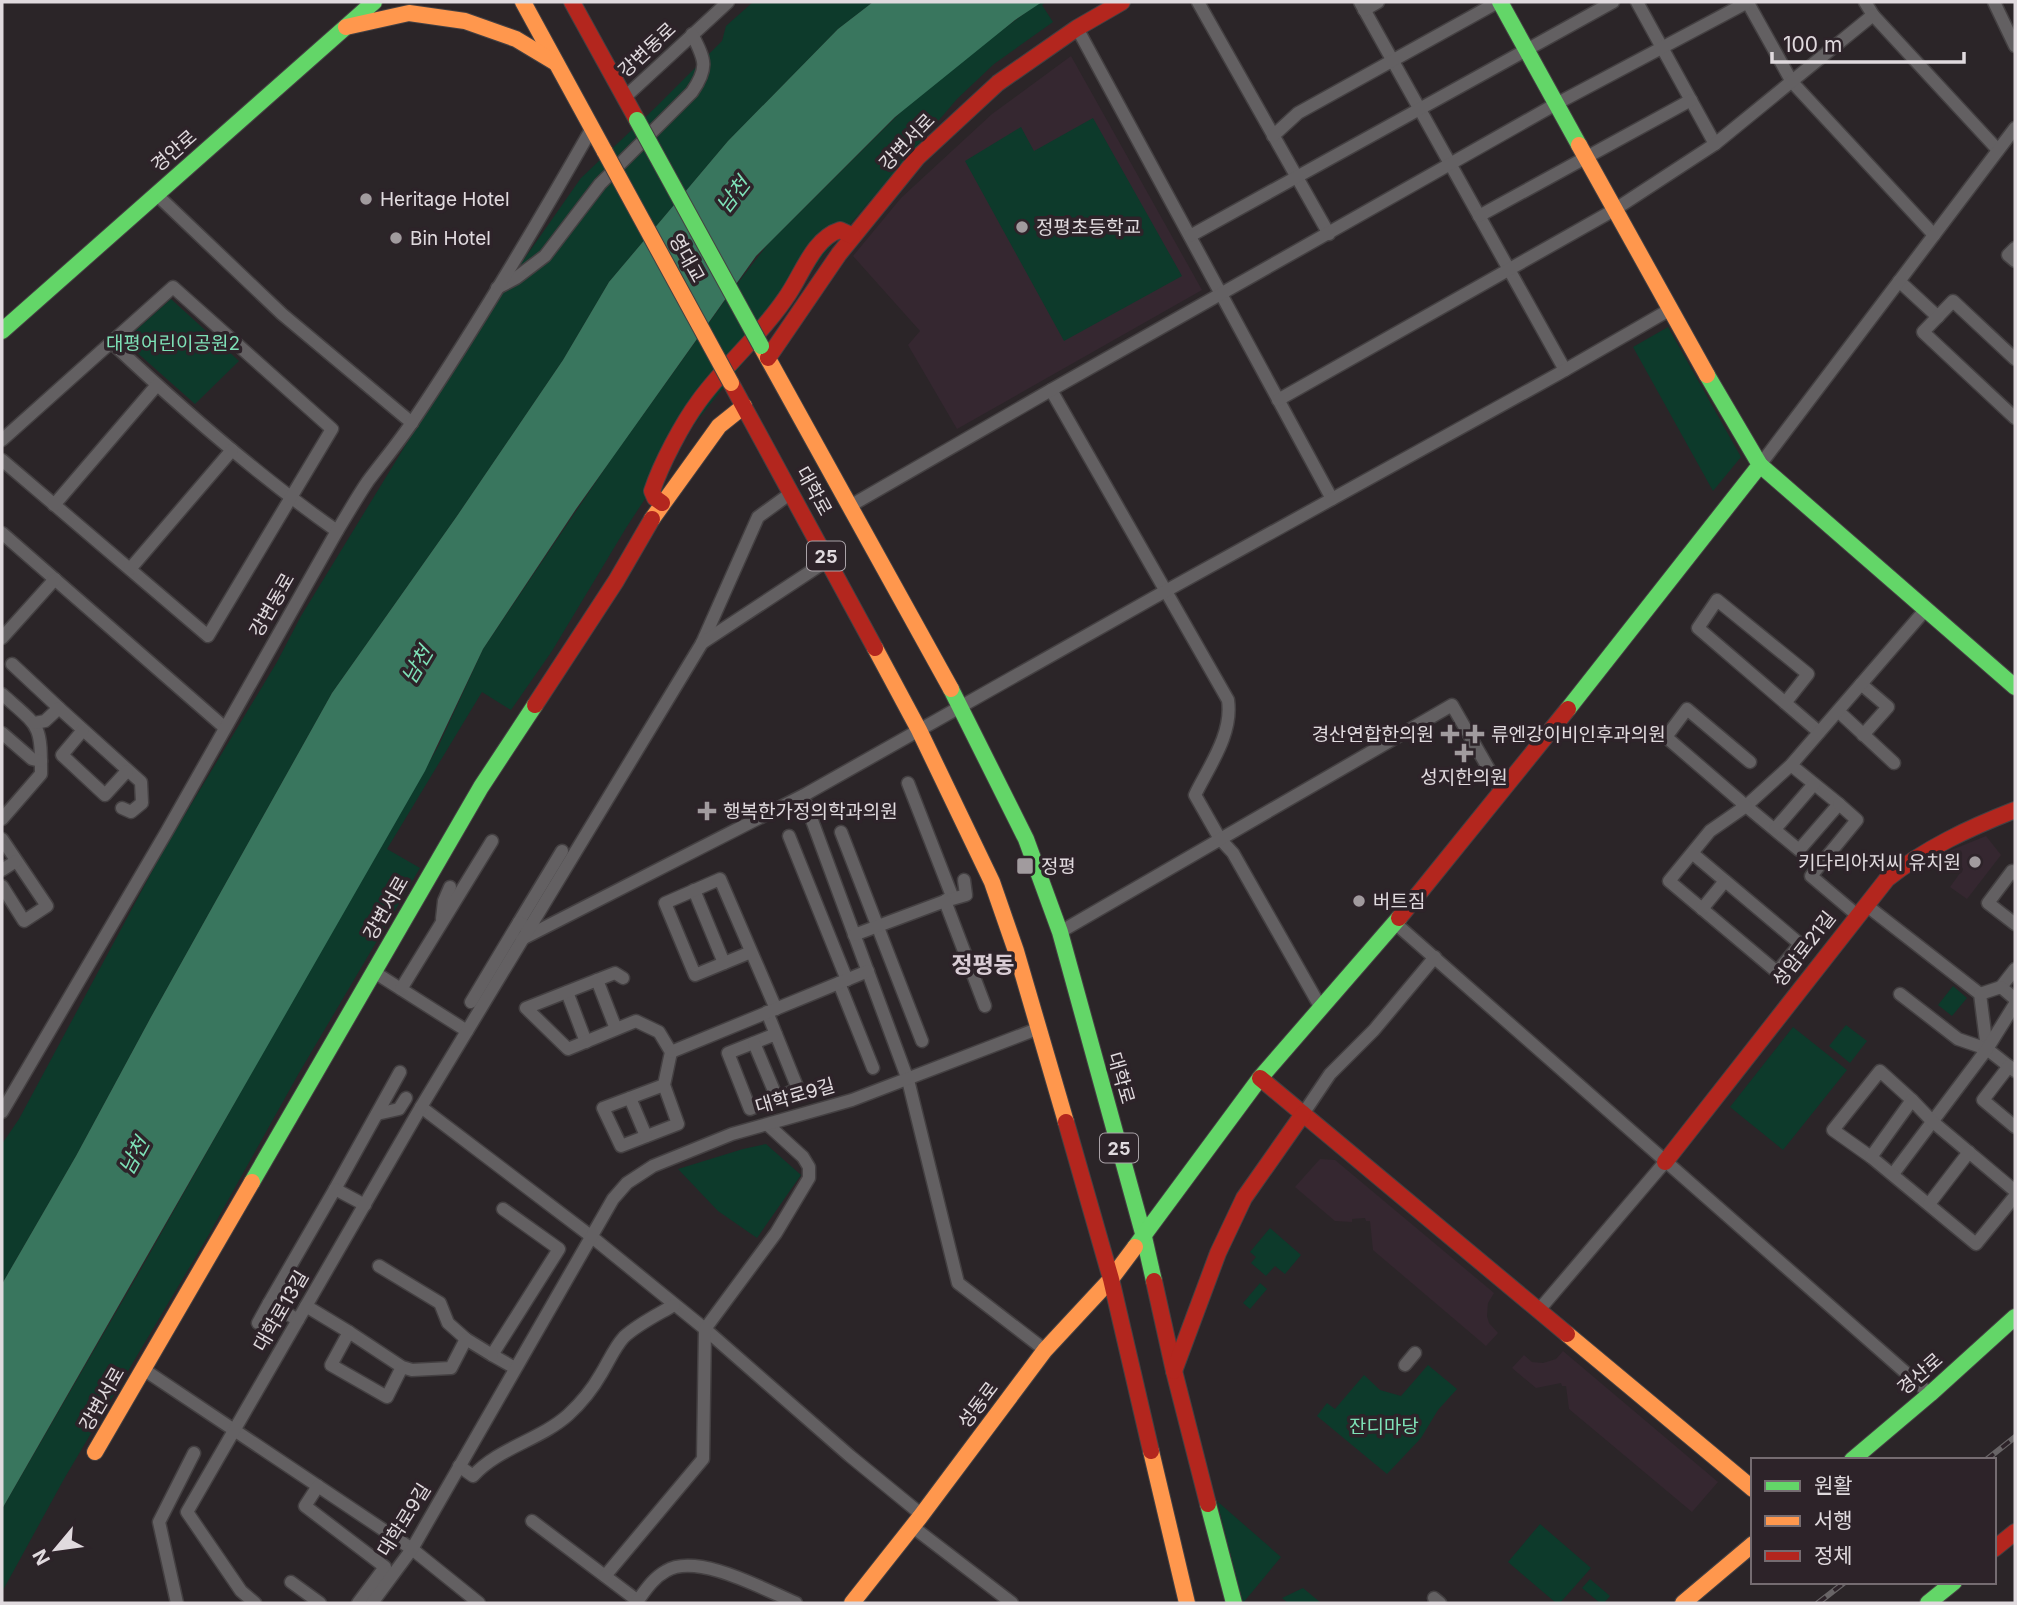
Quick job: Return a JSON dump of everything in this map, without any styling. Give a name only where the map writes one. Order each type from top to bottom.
[{"type":"street","points":[[346,27],[359,2]]},
{"type":"street","name":"경안로","points":[[2,331],[374,2]]},
{"type":"street","name":"25","points":[[523,2],[592,128]]},
{"type":"street","name":"영대교","points":[[572,2],[850,506]]},
{"type":"street","points":[[582,2],[585,27]]},
{"type":"street","name":"강변동로","points":[[624,98],[728,2]]},
{"type":"street","name":"강변서로","points":[[764,352],[853,236],[927,148],[998,83],[1077,28],[1122,2]]},
{"type":"street","points":[[1198,2],[1329,234]]},
{"type":"street","points":[[1378,2],[1362,6],[1565,370]]},
{"type":"street","points":[[1273,136],[1298,113],[1499,2],[1669,310],[1760,465],[2015,688]]},
{"type":"street","points":[[1190,236],[1613,2]]},
{"type":"street","points":[[1637,2],[1714,144]]},
{"type":"street","points":[[850,506],[1556,104],[1748,2],[1791,82],[1934,235]]},
{"type":"street","points":[[1865,2],[1873,15],[1998,150]]},
{"type":"street","points":[[1994,2],[2015,46]]},
{"type":"street","points":[[346,27],[409,13],[465,21],[516,39],[556,63]]},
{"type":"street","points":[[1278,400],[1614,210],[1714,144],[1873,15]]},
{"type":"street","points":[[1077,28],[1332,499]]},
{"type":"street","points":[[496,289],[545,256],[600,184],[692,92],[703,76],[705,64],[692,34]]},
{"type":"street","points":[[1479,216],[1690,100]]},
{"type":"street","name":"영대교","points":[[592,128],[731,383]]},
{"type":"street","name":"강변동로","points":[[2,1112],[167,831],[337,531],[366,484],[412,423],[525,245],[592,128]]},
{"type":"street","points":[[1760,465],[2015,128]]},
{"type":"street","points":[[156,194],[282,314],[412,423]]},
{"type":"street","points":[[662,503],[655,498],[652,491],[658,473],[698,402],[785,300],[817,247],[828,234],[840,230],[853,236]]},
{"type":"street","points":[[2015,248],[2008,255],[2015,261]]},
{"type":"street","points":[[1899,281],[1938,317]]},
{"type":"street","points":[[2,440],[173,287],[332,429],[208,636],[2,460]]},
{"type":"street","points":[[2015,359],[1953,301],[1923,332],[2015,418]]},
{"type":"street","points":[[522,933],[803,796],[1669,310]]},
{"type":"street","points":[[111,342],[290,499],[337,531]]},
{"type":"street","name":"대학로","points":[[731,383],[919,730],[992,882],[1016,951],[1111,1279],[1187,1603]]},
{"type":"street","points":[[54,505],[158,385]]},
{"type":"street","points":[[1051,390],[1228,700],[1230,713],[1225,734],[1195,795],[1220,839],[1233,853],[1321,1008]]},
{"type":"street","name":"강변서로","points":[[95,1452],[481,787],[616,581],[662,503],[719,426],[744,406]]},
{"type":"street","points":[[130,569],[232,450]]},
{"type":"street","name":"성동로","points":[[852,1603],[1045,1350],[1111,1279],[1144,1237],[1260,1078],[1395,923],[1502,792],[1760,465]]},
{"type":"street","points":[[471,1002],[522,933],[642,745],[702,643],[758,517],[791,493]]},
{"type":"street","name":"대학로","points":[[850,506],[960,706],[1026,839],[1060,932],[1144,1237],[1174,1371],[1234,1603]]},
{"type":"street","points":[[2,533],[224,727]]},
{"type":"street","points":[[702,643],[828,560]]},
{"type":"street","points":[[2,638],[55,579]]},
{"type":"street","points":[[1785,703],[1808,674],[1717,600],[1698,628],[1785,703],[1819,732]]},
{"type":"street","points":[[1692,853],[1800,944],[1777,972],[1669,881],[1710,831],[1746,806],[1791,765],[1926,609]]},
{"type":"street","points":[[12,664],[141,782],[142,803],[131,811],[122,808]]},
{"type":"street","points":[[1861,684],[1888,707],[1863,735]]},
{"type":"street","points":[[2,694],[35,723],[41,738],[41,774],[2,819]]},
{"type":"street","points":[[1060,932],[1452,705],[1502,792]]},
{"type":"street","points":[[35,723],[45,721],[60,708]]},
{"type":"street","points":[[1750,762],[1687,709],[1666,737],[1799,850],[1839,804]]},
{"type":"street","points":[[1838,711],[1894,763]]},
{"type":"street","points":[[83,730],[62,755],[70,763],[105,795],[127,771]]},
{"type":"street","points":[[2,733],[32,759],[41,761]]},
{"type":"street","points":[[1791,765],[1857,820],[1811,876],[1980,994],[1987,1049]]},
{"type":"street","points":[[908,783],[951,896],[945,901]]},
{"type":"street","points":[[1775,829],[1814,783]]},
{"type":"street","points":[[803,796],[908,1080],[958,1283],[1045,1350]]},
{"type":"street","name":"성암로21길","points":[[1665,1162],[1888,879],[1917,856],[1960,831],[2015,810]]},
{"type":"street","points":[[841,832],[922,1041]]},
{"type":"street","points":[[789,836],[873,1068]]},
{"type":"street","points":[[2,839],[47,906],[24,921],[2,886]]},
{"type":"street","points":[[401,989],[492,841]]},
{"type":"street","points":[[522,933],[562,850]]},
{"type":"street","points":[[2,870],[16,861]]},
{"type":"street","points":[[2015,874],[2012,871],[1988,903],[2015,924]]},
{"type":"street","points":[[751,952],[695,975],[665,903],[720,879],[751,952],[776,1034],[798,1089],[750,1109],[728,1054],[776,1034]]},
{"type":"street","points":[[854,935],[966,895],[964,880]]},
{"type":"street","points":[[1702,909],[1725,881]]},
{"type":"street","points":[[442,923],[444,901],[450,887]]},
{"type":"street","points":[[694,890],[724,963]]},
{"type":"street","points":[[945,901],[985,1006]]},
{"type":"street","points":[[1395,923],[1930,1394]]},
{"type":"street","name":"대학로13길","points":[[256,1603],[241,1591],[187,1512],[522,933]]},
{"type":"street","points":[[1174,1371],[1197,1324],[1237,1227],[1244,1198],[1330,1074],[1374,1030],[1435,957]]},
{"type":"street","points":[[1980,994],[2001,987],[2015,969]]},
{"type":"street","points":[[671,1052],[867,971]]},
{"type":"street","points":[[374,972],[467,1031]]},
{"type":"street","points":[[622,978],[615,973],[526,1008],[568,1049],[636,1021],[659,1032],[671,1052],[664,1085],[678,1124],[621,1146],[603,1108],[664,1085]]},
{"type":"street","points":[[597,980],[616,1029]]},
{"type":"street","points":[[1893,1174],[1987,1049],[2015,1001],[2001,987]]},
{"type":"street","points":[[567,992],[586,1042]]},
{"type":"street","points":[[1900,994],[1958,1039],[1987,1049],[2012,1068],[1983,1100],[2015,1127]]},
{"type":"street","points":[[733,1026],[741,1048]]},
{"type":"street","name":"대학로9길","points":[[372,1603],[412,1549],[613,1199],[626,1183],[648,1169],[732,1134],[852,1100],[1037,1029]]},
{"type":"street","points":[[754,1043],[777,1098]]},
{"type":"street","points":[[2015,1191],[1933,1122],[1880,1071],[1833,1130],[1893,1174],[1976,1244],[2015,1196]]},
{"type":"street","points":[[258,1323],[400,1072]]},
{"type":"street","points":[[1260,1078],[1751,1487]]},
{"type":"street","points":[[377,1114],[399,1109],[406,1098]]},
{"type":"street","points":[[630,1098],[646,1136]]},
{"type":"street","points":[[1871,1157],[1912,1100]]},
{"type":"street","points":[[421,1107],[592,1237],[705,1329],[1012,1603]]},
{"type":"street","points":[[605,1576],[703,1459],[705,1329],[776,1233],[809,1178],[803,1157],[768,1125]]},
{"type":"street","points":[[1929,1204],[1969,1153]]},
{"type":"street","points":[[1539,1310],[1665,1162]]},
{"type":"street","points":[[335,1189],[365,1205]]},
{"type":"street","points":[[492,1355],[559,1249],[503,1209]]},
{"type":"street","points":[[379,1266],[440,1303],[448,1323],[466,1339],[515,1368]]},
{"type":"street","points":[[269,1303],[298,1320]]},
{"type":"street","points":[[459,1466],[473,1476],[482,1467],[543,1433],[568,1415],[600,1376],[612,1353],[624,1338],[644,1322],[674,1305]]},
{"type":"street","points":[[306,1306],[402,1367],[412,1370],[451,1368],[466,1339]]},
{"type":"street","name":"경산로","points":[[1854,1458],[2015,1317]]},
{"type":"street","points":[[349,1332],[331,1365],[387,1397],[402,1367]]},
{"type":"street","points":[[1405,1365],[1415,1353]]},
{"type":"street","points":[[143,1369],[412,1549],[480,1603]]},
{"type":"street","points":[[177,1603],[159,1522],[194,1453]]},
{"type":"street","points":[[318,1486],[305,1506],[385,1567],[358,1603]]},
{"type":"street","points":[[532,1521],[637,1602],[652,1582],[668,1569],[692,1565],[723,1572],[796,1603]]},
{"type":"street","points":[[1996,1547],[2015,1532]]},
{"type":"street","points":[[1683,1603],[1751,1546]]},
{"type":"street","points":[[290,1582],[320,1603]]},
{"type":"street","points":[[1928,1603],[1952,1584]]},
{"type":"shaded area","name":"정평초등학교","points":[[1071,56],[1202,290],[957,429],[908,345],[920,331],[853,256],[901,198],[992,114]]},
{"type":"shaded area","name":"키다리아저씨 유치원","points":[[1986,836],[2001,855],[1967,899],[1950,887],[1963,869],[1944,853]]},
{"type":"shaded area","points":[[1320,1159],[1335,1160],[1494,1293],[1488,1303],[1487,1316],[1489,1323],[1498,1333],[1486,1346],[1373,1250],[1370,1221],[1365,1218],[1352,1219],[1352,1222],[1335,1221],[1295,1187]]},
{"type":"shaded area","points":[[1563,1351],[1718,1482],[1692,1512],[1569,1409],[1566,1386],[1561,1383],[1536,1388],[1512,1368],[1524,1355],[1532,1362],[1543,1363],[1556,1359]]},
{"type":"green space","points":[[753,2],[873,2],[838,29],[728,141],[609,282],[563,360],[332,693],[76,1156],[2,1284],[2,1144],[19,1119],[163,851],[277,662],[301,616],[487,312],[581,178],[722,41],[726,26]]},
{"type":"green space","points":[[1040,2],[1046,2],[1042,5],[1053,22],[994,64],[957,99],[823,256],[776,322],[692,427],[626,528],[552,651],[511,710],[482,692],[387,849],[420,868],[64,1479],[2,1592],[2,1509],[439,745],[483,649],[612,458],[768,244],[904,109]]},
{"type":"green space","points":[[1093,118],[1182,276],[1064,341],[965,161],[1021,127],[1034,151]]},
{"type":"green space","name":"대평어린이공원2","points":[[171,299],[239,361],[195,404],[124,341]]},
{"type":"green space","points":[[1668,327],[1741,457],[1713,491],[1633,347]]},
{"type":"green space","points":[[1953,986],[1967,998],[1952,1016],[1938,1005]]},
{"type":"green space","points":[[1846,1025],[1867,1041],[1850,1063],[1829,1046]]},
{"type":"green space","points":[[1793,1027],[1847,1070],[1783,1150],[1730,1107]]},
{"type":"green space","points":[[766,1144],[801,1175],[757,1238],[718,1211],[678,1169]]},
{"type":"green space","points":[[1270,1228],[1301,1255],[1285,1274],[1275,1266],[1266,1276],[1251,1263],[1256,1257],[1250,1252]]},
{"type":"green space","points":[[1260,1283],[1267,1289],[1250,1309],[1243,1303]]},
{"type":"green space","name":"잔디마당","points":[[1428,1365],[1457,1389],[1438,1410],[1421,1438],[1387,1474],[1317,1416],[1327,1403],[1335,1409],[1364,1375],[1380,1390],[1401,1396]]},
{"type":"green space","points":[[1217,1501],[1281,1557],[1243,1603]]},
{"type":"green space","points":[[1540,1524],[1591,1568],[1560,1603],[1556,1603],[1508,1562]]},
{"type":"green space","points":[[1590,1579],[1610,1596],[1604,1603],[1600,1603],[1582,1588]]},
{"type":"green space","points":[[1303,1588],[1321,1603],[1288,1603],[1282,1598]]},
{"type":"water","name":"남천","points":[[873,2],[1042,2],[1015,20],[895,117],[756,256],[576,509],[483,649],[425,771],[2,1509],[2,1284],[76,1156],[332,693],[563,360],[609,282],[728,141],[838,29]]},
{"type":"railway","points":[[1989,1458],[2015,1437]]},
{"type":"railway","points":[[1818,1603],[1842,1584]]},
{"type":"traffic: fast","points":[[2,331],[374,2]]},
{"type":"traffic: fast","points":[[1500,2],[1579,145]]},
{"type":"traffic: fast","points":[[637,120],[761,346]]},
{"type":"traffic: fast","points":[[1568,709],[1760,465],[1707,375]]},
{"type":"traffic: fast","points":[[1760,465],[2015,687]]},
{"type":"traffic: fast","points":[[951,689],[1026,839],[1060,932],[1154,1281]]},
{"type":"traffic: fast","points":[[252,1182],[481,787],[535,705]]},
{"type":"traffic: fast","points":[[1135,1247],[1260,1078],[1399,918]]},
{"type":"traffic: fast","points":[[1854,1458],[2015,1317]]},
{"type":"traffic: fast","points":[[1208,1504],[1234,1603]]},
{"type":"traffic: fast","points":[[1928,1603],[1952,1584]]},
{"type":"traffic: slow","points":[[523,2],[605,152]]},
{"type":"traffic: slow","points":[[346,27],[409,13],[465,21],[516,39],[556,63]]},
{"type":"traffic: slow","points":[[1579,145],[1707,375]]},
{"type":"traffic: slow","points":[[605,152],[731,383]]},
{"type":"traffic: slow","points":[[761,346],[951,689]]},
{"type":"traffic: slow","points":[[652,519],[719,426],[744,406]]},
{"type":"traffic: slow","points":[[875,648],[919,730],[992,882],[1016,951],[1066,1122]]},
{"type":"traffic: slow","points":[[95,1452],[252,1182]]},
{"type":"traffic: slow","points":[[852,1603],[1045,1350],[1111,1279],[1135,1247]]},
{"type":"traffic: slow","points":[[1567,1334],[1751,1487]]},
{"type":"traffic: slow","points":[[1151,1451],[1187,1603]]},
{"type":"traffic: slow","points":[[1683,1603],[1751,1546]]},
{"type":"traffic: jam","points":[[572,2],[637,120]]},
{"type":"traffic: jam","points":[[768,358],[839,254],[917,158],[998,83],[1077,28],[1122,2]]},
{"type":"traffic: jam","points":[[662,503],[655,498],[652,491],[673,444],[699,401],[775,313],[822,241],[840,230],[853,236]]},
{"type":"traffic: jam","points":[[731,383],[875,648]]},
{"type":"traffic: jam","points":[[535,705],[616,581],[652,519]]},
{"type":"traffic: jam","points":[[1399,918],[1568,709]]},
{"type":"traffic: jam","points":[[1665,1162],[1887,879],[1948,840],[2015,810]]},
{"type":"traffic: jam","points":[[1260,1078],[1567,1334]]},
{"type":"traffic: jam","points":[[1174,1371],[1218,1253],[1244,1198],[1303,1114]]},
{"type":"traffic: jam","points":[[1066,1122],[1111,1279],[1151,1451]]},
{"type":"traffic: jam","points":[[1154,1281],[1208,1504]]},
{"type":"traffic: jam","points":[[1996,1547],[2015,1532]]},
{"type":"place","name":"Heritage Hotel","points":[[366,199]]},
{"type":"place","name":"정평초등학교","points":[[1022,227]]},
{"type":"place","name":"Bin Hotel","points":[[396,238]]},
{"type":"place","name":"경산연합한의원","points":[[1450,734]]},
{"type":"place","name":"류엔강이비인후과의원","points":[[1475,734]]},
{"type":"place","name":"성지한의원","points":[[1464,753]]},
{"type":"place","name":"행복한가정의학과의원","points":[[707,811]]},
{"type":"place","name":"키다리아저씨 유치원","points":[[1975,862]]},
{"type":"place","name":"정평","points":[[1025,866]]},
{"type":"place","name":"버트짐","points":[[1359,901]]},
{"type":"district","name":"정평동","points":[[983,965]]}]
